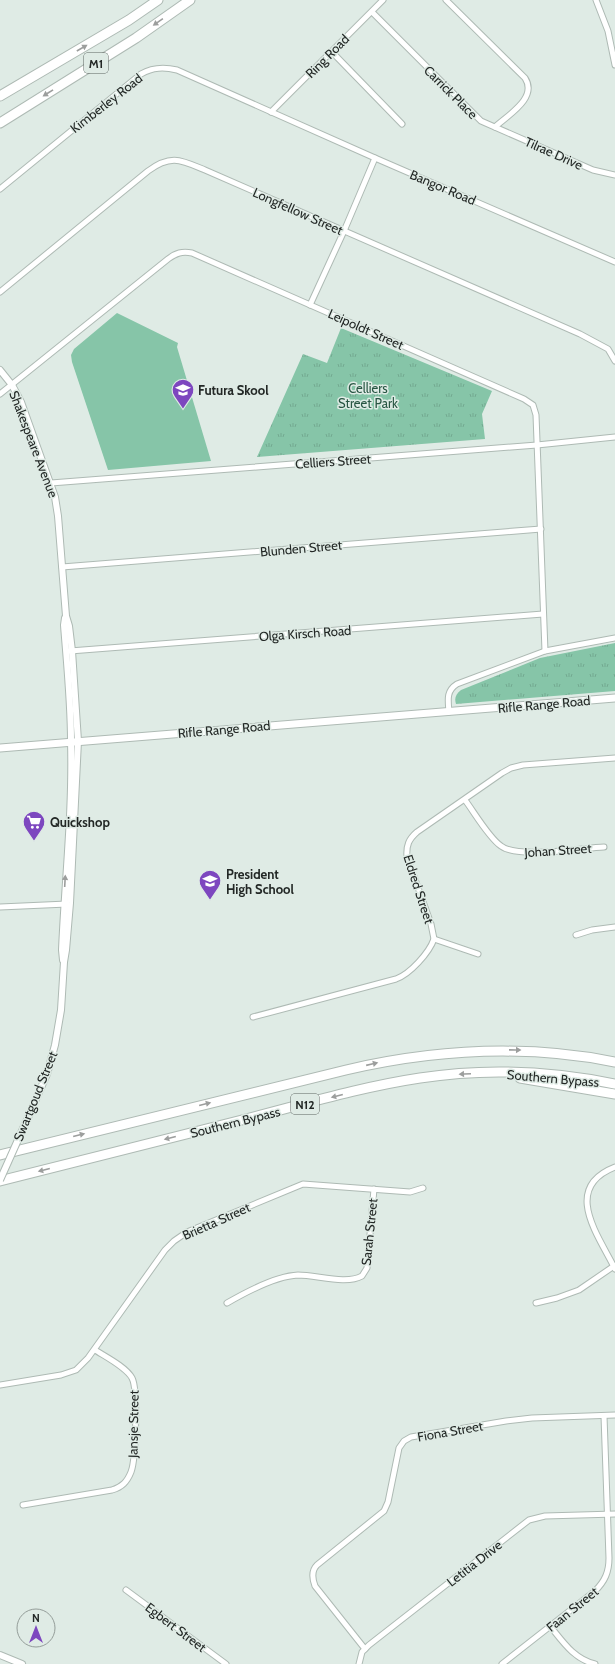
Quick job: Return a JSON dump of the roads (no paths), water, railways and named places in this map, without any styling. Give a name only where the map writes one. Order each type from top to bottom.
[{"type":"highway","name":"M1","points":[[0,96],[129,20],[158,0]]},
{"type":"highway","name":"M1","points":[[0,123],[136,38],[190,0]]},
{"type":"highway","name":"Southern Bypass","points":[[0,1155],[354,1068],[404,1058],[453,1052],[524,1050],[615,1062]]},
{"type":"highway","name":"Southern Bypass","points":[[0,1181],[382,1085],[420,1078],[483,1073],[540,1074],[615,1084]]},
{"type":"highway","points":[[483,1073],[615,1094]]},
{"type":"main road","name":"Rifle Range Road","points":[[0,748],[615,698]]},
{"type":"street","name":"Ring Road","points":[[271,112],[383,0]]},
{"type":"street","points":[[446,0],[527,82],[529,89],[526,99],[495,127]]},
{"type":"street","points":[[599,1],[608,31],[615,64]]},
{"type":"street","name":"Carrick Place","points":[[372,12],[478,118],[485,124],[495,127]]},
{"type":"street","points":[[332,52],[402,124]]},
{"type":"street","name":"Kimberley Road","points":[[0,189],[136,78],[150,70],[166,68],[177,70],[271,112]]},
{"type":"street","name":"Bangor Road","points":[[271,112],[615,262]]},
{"type":"street","name":"Tilrae Drive","points":[[495,127],[593,170],[615,175]]},
{"type":"street","points":[[310,305],[375,158]]},
{"type":"street","name":"Longfellow Street","points":[[0,292],[148,171],[159,163],[165,161],[179,161],[205,170],[594,341],[608,349],[615,361]]},
{"type":"street","name":"Leipoldt Street","points":[[0,394],[162,264],[178,253],[192,253],[524,398],[533,405],[535,409],[545,651]]},
{"type":"street","name":"Shakespeare Avenue","points":[[0,370],[12,385],[21,402],[51,483],[57,510],[66,616],[69,626],[74,741]]},
{"type":"street","name":"Celliers Street","points":[[51,483],[537,445],[615,437]]},
{"type":"street","name":"Blunden Street","points":[[62,567],[541,529]]},
{"type":"street","name":"Olga Kirsch Road","points":[[69,651],[543,614]]},
{"type":"street","points":[[449,712],[448,695],[452,688],[457,684],[545,651],[615,638]]},
{"type":"street","name":"Swartgoud Street","points":[[0,1181],[46,1074],[55,1045],[61,1010],[66,950],[70,797],[74,741]]},
{"type":"street","name":"Eldred Street","points":[[252,1017],[401,977],[410,971],[429,948],[434,939],[431,924],[407,857],[407,846],[418,832],[502,773],[516,766],[615,758]]},
{"type":"street","name":"Johan Street","points":[[465,800],[497,843],[508,850],[526,853],[604,847]]},
{"type":"street","points":[[0,907],[67,904]]},
{"type":"street","points":[[576,935],[592,930],[615,927]]},
{"type":"street","points":[[434,939],[478,954]]},
{"type":"street","points":[[536,1303],[557,1298],[579,1290],[614,1268],[596,1233],[588,1214],[586,1204],[588,1192],[593,1183],[602,1174],[615,1167]]},
{"type":"street","name":"Brietta Street","points":[[0,1385],[70,1373],[80,1367],[95,1350],[160,1257],[181,1235],[303,1184],[410,1192],[423,1188]]},
{"type":"street","name":"Sarah Street","points":[[227,1303],[252,1290],[290,1276],[348,1280],[362,1276],[367,1268],[374,1189]]},
{"type":"street","name":"Jansje Street","points":[[23,1505],[119,1488],[124,1484],[130,1473],[134,1458],[133,1381],[127,1371],[95,1350]]},
{"type":"street","name":"Fiona Street","points":[[365,1649],[315,1586],[312,1573],[317,1565],[384,1511],[388,1502],[399,1448],[404,1441],[421,1435],[518,1419],[615,1415]]},
{"type":"street","name":"Faan Street","points":[[502,1664],[595,1591],[605,1580],[609,1566],[604,1416]]},
{"type":"street","name":"Letitia Drive","points":[[365,1649],[529,1520],[538,1517],[615,1514]]},
{"type":"street","name":"Egbert Street","points":[[126,1590],[226,1664]]},
{"type":"street","points":[[550,1626],[576,1656],[582,1660],[595,1664]]},
{"type":"street","points":[[359,1664],[365,1649]]},
{"type":"street","points":[[0,1655],[22,1664]]},
{"type":"place","name":"Futura Skool","points":[[183,410]]},
{"type":"place","name":"Quickshop","points":[[34,842]]},
{"type":"place","name":"President High School","points":[[210,900]]},
{"type":"park label","name":"Celliers Street Park","points":[[368,396]]}]
